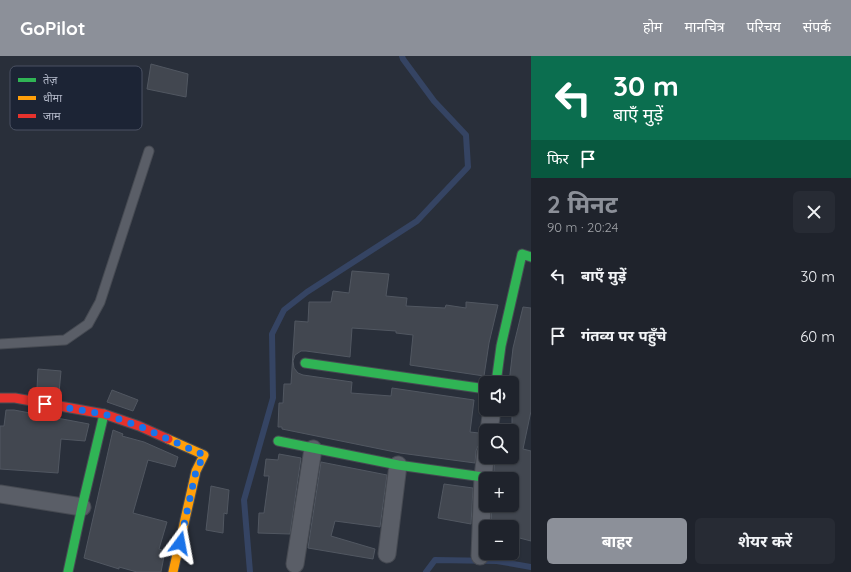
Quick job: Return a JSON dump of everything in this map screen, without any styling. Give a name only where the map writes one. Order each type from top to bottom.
[{"type":"street","points":[[497,376],[516,275],[522,254],[531,257]]},
{"type":"street","points":[[305,363],[479,388]]},
{"type":"street","points":[[0,398],[15,398],[104,414],[139,426],[204,455],[196,471],[173,572]]},
{"type":"street","points":[[68,572],[104,414]]},
{"type":"street","points":[[278,441],[398,465],[479,476]]},
{"type":"street","points":[[294,564],[313,449]]},
{"type":"street","points":[[387,554],[398,465]]},
{"type":"street","points":[[0,494],[82,507]]},
{"type":"lane","points":[[0,344],[65,340],[88,324],[100,302],[149,151]]},
{"type":"building","points":[[151,64],[188,74],[186,97],[147,89]]},
{"type":"building","points":[[352,271],[389,274],[386,296],[407,298],[406,306],[445,308],[446,305],[466,308],[466,302],[498,305],[489,343],[484,376],[410,365],[413,335],[396,333],[396,331],[352,328],[350,357],[301,351],[295,355],[293,361],[294,368],[298,373],[303,375],[352,382],[351,393],[391,396],[392,388],[474,400],[470,432],[479,433],[479,445],[476,451],[475,463],[400,453],[278,427],[279,403],[283,403],[284,384],[291,384],[295,321],[308,322],[309,302],[331,302],[333,291],[349,293]]},
{"type":"building","points":[[523,307],[531,308],[531,411],[523,449],[531,451],[531,541],[519,538],[519,520],[491,520],[492,512],[519,512],[519,472],[494,471],[494,464],[519,464],[519,424],[512,424],[512,416],[519,416],[519,376],[510,376],[513,348]]},
{"type":"building","points":[[38,369],[61,371],[59,393],[37,389]]},
{"type":"building","points":[[112,390],[138,400],[133,411],[107,402]]},
{"type":"building","points":[[6,410],[14,410],[89,424],[85,441],[61,439],[58,473],[0,469],[0,426],[4,426]]},
{"type":"building","points":[[113,430],[123,434],[122,436],[144,442],[178,457],[175,467],[148,460],[133,513],[167,522],[159,549],[165,551],[161,572],[137,572],[119,567],[119,569],[84,558]]},
{"type":"building","points":[[279,454],[301,458],[290,534],[258,533],[259,513],[264,513],[269,476],[264,476],[266,459],[278,460]]},
{"type":"building","points":[[321,462],[387,475],[380,527],[335,521],[331,536],[375,549],[373,559],[308,548]]},
{"type":"building","points":[[444,484],[473,488],[471,524],[438,518]]},
{"type":"building","points":[[211,486],[229,490],[227,514],[224,513],[223,533],[206,530]]},
{"type":"waterway","points":[[250,572],[244,500],[273,398],[272,334],[284,310],[307,292],[417,221],[468,167],[466,135],[434,101],[402,56]]},
{"type":"waterway","points":[[426,572],[435,560],[497,561],[531,567]]},
{"type":"traffic: fast","points":[[497,376],[501,346],[522,254],[531,257]]},
{"type":"traffic: fast","points":[[305,363],[479,388]]},
{"type":"traffic: fast","points":[[68,572],[104,414]]},
{"type":"traffic: fast","points":[[278,441],[398,465],[479,476]]},
{"type":"traffic: slow","points":[[168,439],[204,455],[196,471],[173,572]]},
{"type":"traffic: jam","points":[[0,398],[15,398],[104,414],[139,426],[168,439]]},
{"type":"route","points":[[45,404],[104,414],[139,426],[204,455],[196,471],[180,543]]}]
